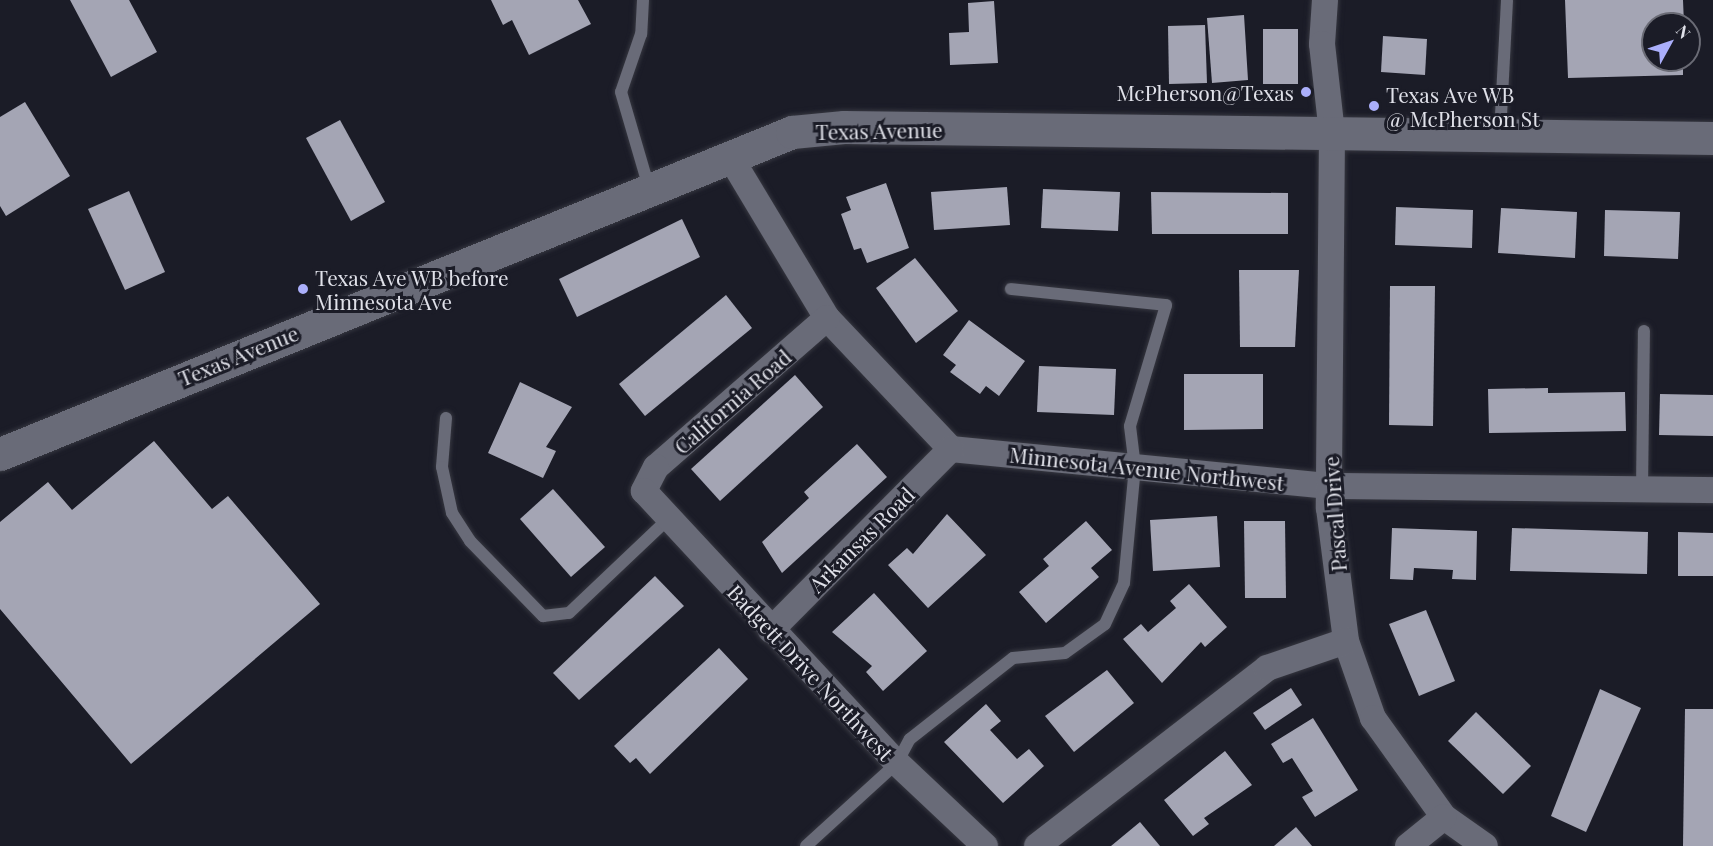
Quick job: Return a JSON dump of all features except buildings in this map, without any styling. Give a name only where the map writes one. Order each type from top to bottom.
[{"type":"street","name":"Pascal Drive","points":[[1324,0],[1322,44],[1332,133],[1329,486],[1346,641],[1373,718],[1444,817],[1485,846]]},
{"type":"street","name":"Texas Avenue","points":[[0,454],[729,155],[792,132],[844,127],[1713,138]]},
{"type":"street","points":[[729,155],[827,318],[951,448]]},
{"type":"street","name":"California Road","points":[[644,491],[656,466],[827,318]]},
{"type":"street","name":"Minnesota Avenue Northwest","points":[[951,448],[1329,486],[1713,490]]},
{"type":"street","name":"Arkansas Road","points":[[771,630],[951,448]]},
{"type":"street","name":"Badgett Drive Northwest","points":[[644,491],[667,520],[897,763],[985,846]]},
{"type":"street","points":[[1037,846],[1268,668],[1346,641]]},
{"type":"street","points":[[1408,846],[1444,817]]},
{"type":"lane","points":[[643,0],[641,34],[621,92],[649,188]]},
{"type":"lane","points":[[1500,135],[1507,0]]},
{"type":"lane","points":[[806,846],[897,763],[910,739],[1013,658],[1065,653],[1105,624],[1124,584],[1135,467],[1130,426],[1166,305],[1011,289]]},
{"type":"lane","points":[[1642,489],[1644,332]]},
{"type":"lane","points":[[446,418],[442,467],[452,513],[470,541],[543,616],[569,614],[667,520]]},
{"type":"place","name":"McPherson@Texas","points":[[1306,92]]},
{"type":"place","name":"Texas Ave WB @ McPherson St","points":[[1374,106]]},
{"type":"place","name":"Texas Ave WB before Minnesota Ave","points":[[303,289]]}]
